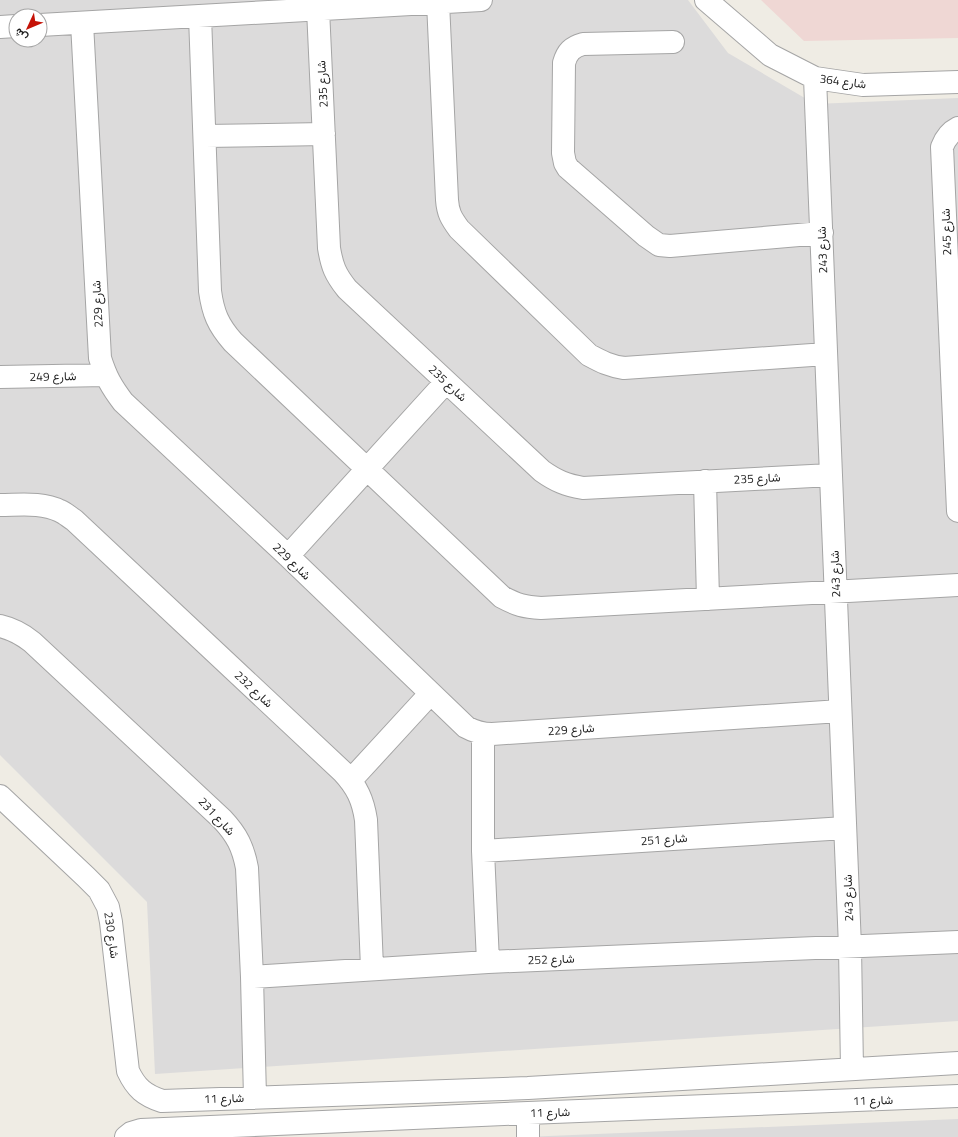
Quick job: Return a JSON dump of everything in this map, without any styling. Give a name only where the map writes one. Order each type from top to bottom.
[{"type":"street","points":[[48,25],[200,16],[330,6],[481,0]]},
{"type":"street","name":"شارع 364","points":[[706,0],[770,55],[815,78],[862,85],[958,82]]},
{"type":"street","points":[[441,2],[447,200],[450,216],[458,229],[589,355],[613,367],[624,368],[826,354]]},
{"type":"street","name":"شارع 235","points":[[330,6],[324,134],[329,248],[331,263],[337,277],[347,289],[542,472],[554,480],[583,488],[832,474]]},
{"type":"street","points":[[200,16],[210,291],[212,305],[217,319],[233,342],[502,597],[514,604],[541,608],[958,585]]},
{"type":"street","name":"شارع 229","points":[[82,23],[100,358],[105,375],[122,402],[288,556],[466,727],[483,734],[840,711]]},
{"type":"street","points":[[673,42],[583,44],[570,50],[564,63],[563,153],[568,168],[646,236],[659,245],[670,246],[822,233]]},
{"type":"street","name":"شارع 243","points":[[815,78],[850,947],[852,1069]]},
{"type":"street","name":"شارع 245","points":[[958,128],[949,134],[942,147],[958,511]]},
{"type":"street","points":[[205,136],[324,134]]},
{"type":"street","name":"شارع 249","points":[[0,377],[105,375]]},
{"type":"street","points":[[288,556],[446,382]]},
{"type":"street","points":[[705,481],[708,598]]},
{"type":"street","name":"شارع 232","points":[[0,505],[33,504],[48,506],[62,511],[74,520],[351,780],[364,806],[366,820],[372,968]]},
{"type":"street","name":"شارع 231","points":[[0,626],[10,628],[22,634],[32,642],[222,819],[232,829],[239,841],[247,868],[255,1097]]},
{"type":"street","points":[[351,780],[430,694]]},
{"type":"street","points":[[483,734],[483,851],[488,962]]},
{"type":"street","name":"شارع 230","points":[[0,796],[99,890],[108,907],[112,930],[128,1071],[133,1082],[141,1091],[162,1101]]},
{"type":"street","name":"شارع 251","points":[[483,851],[845,828]]},
{"type":"street","name":"شارع 252","points":[[252,977],[372,968],[488,962],[958,942]]},
{"type":"street","name":"شارع 11","points":[[162,1101],[528,1088],[958,1064]]},
{"type":"street","name":"شارع 11","points":[[134,1134],[528,1113],[958,1096]]},
{"type":"street","points":[[528,1113],[528,1137]]},
{"type":"shaded area","points":[[0,0],[688,0],[728,53],[815,104],[958,98],[958,1021],[155,1074],[147,902],[0,755]]},
{"type":"shaded area","points":[[761,0],[958,0],[958,38],[804,41]]},
{"type":"shaded area","points":[[958,1119],[958,1137],[525,1137]]}]
